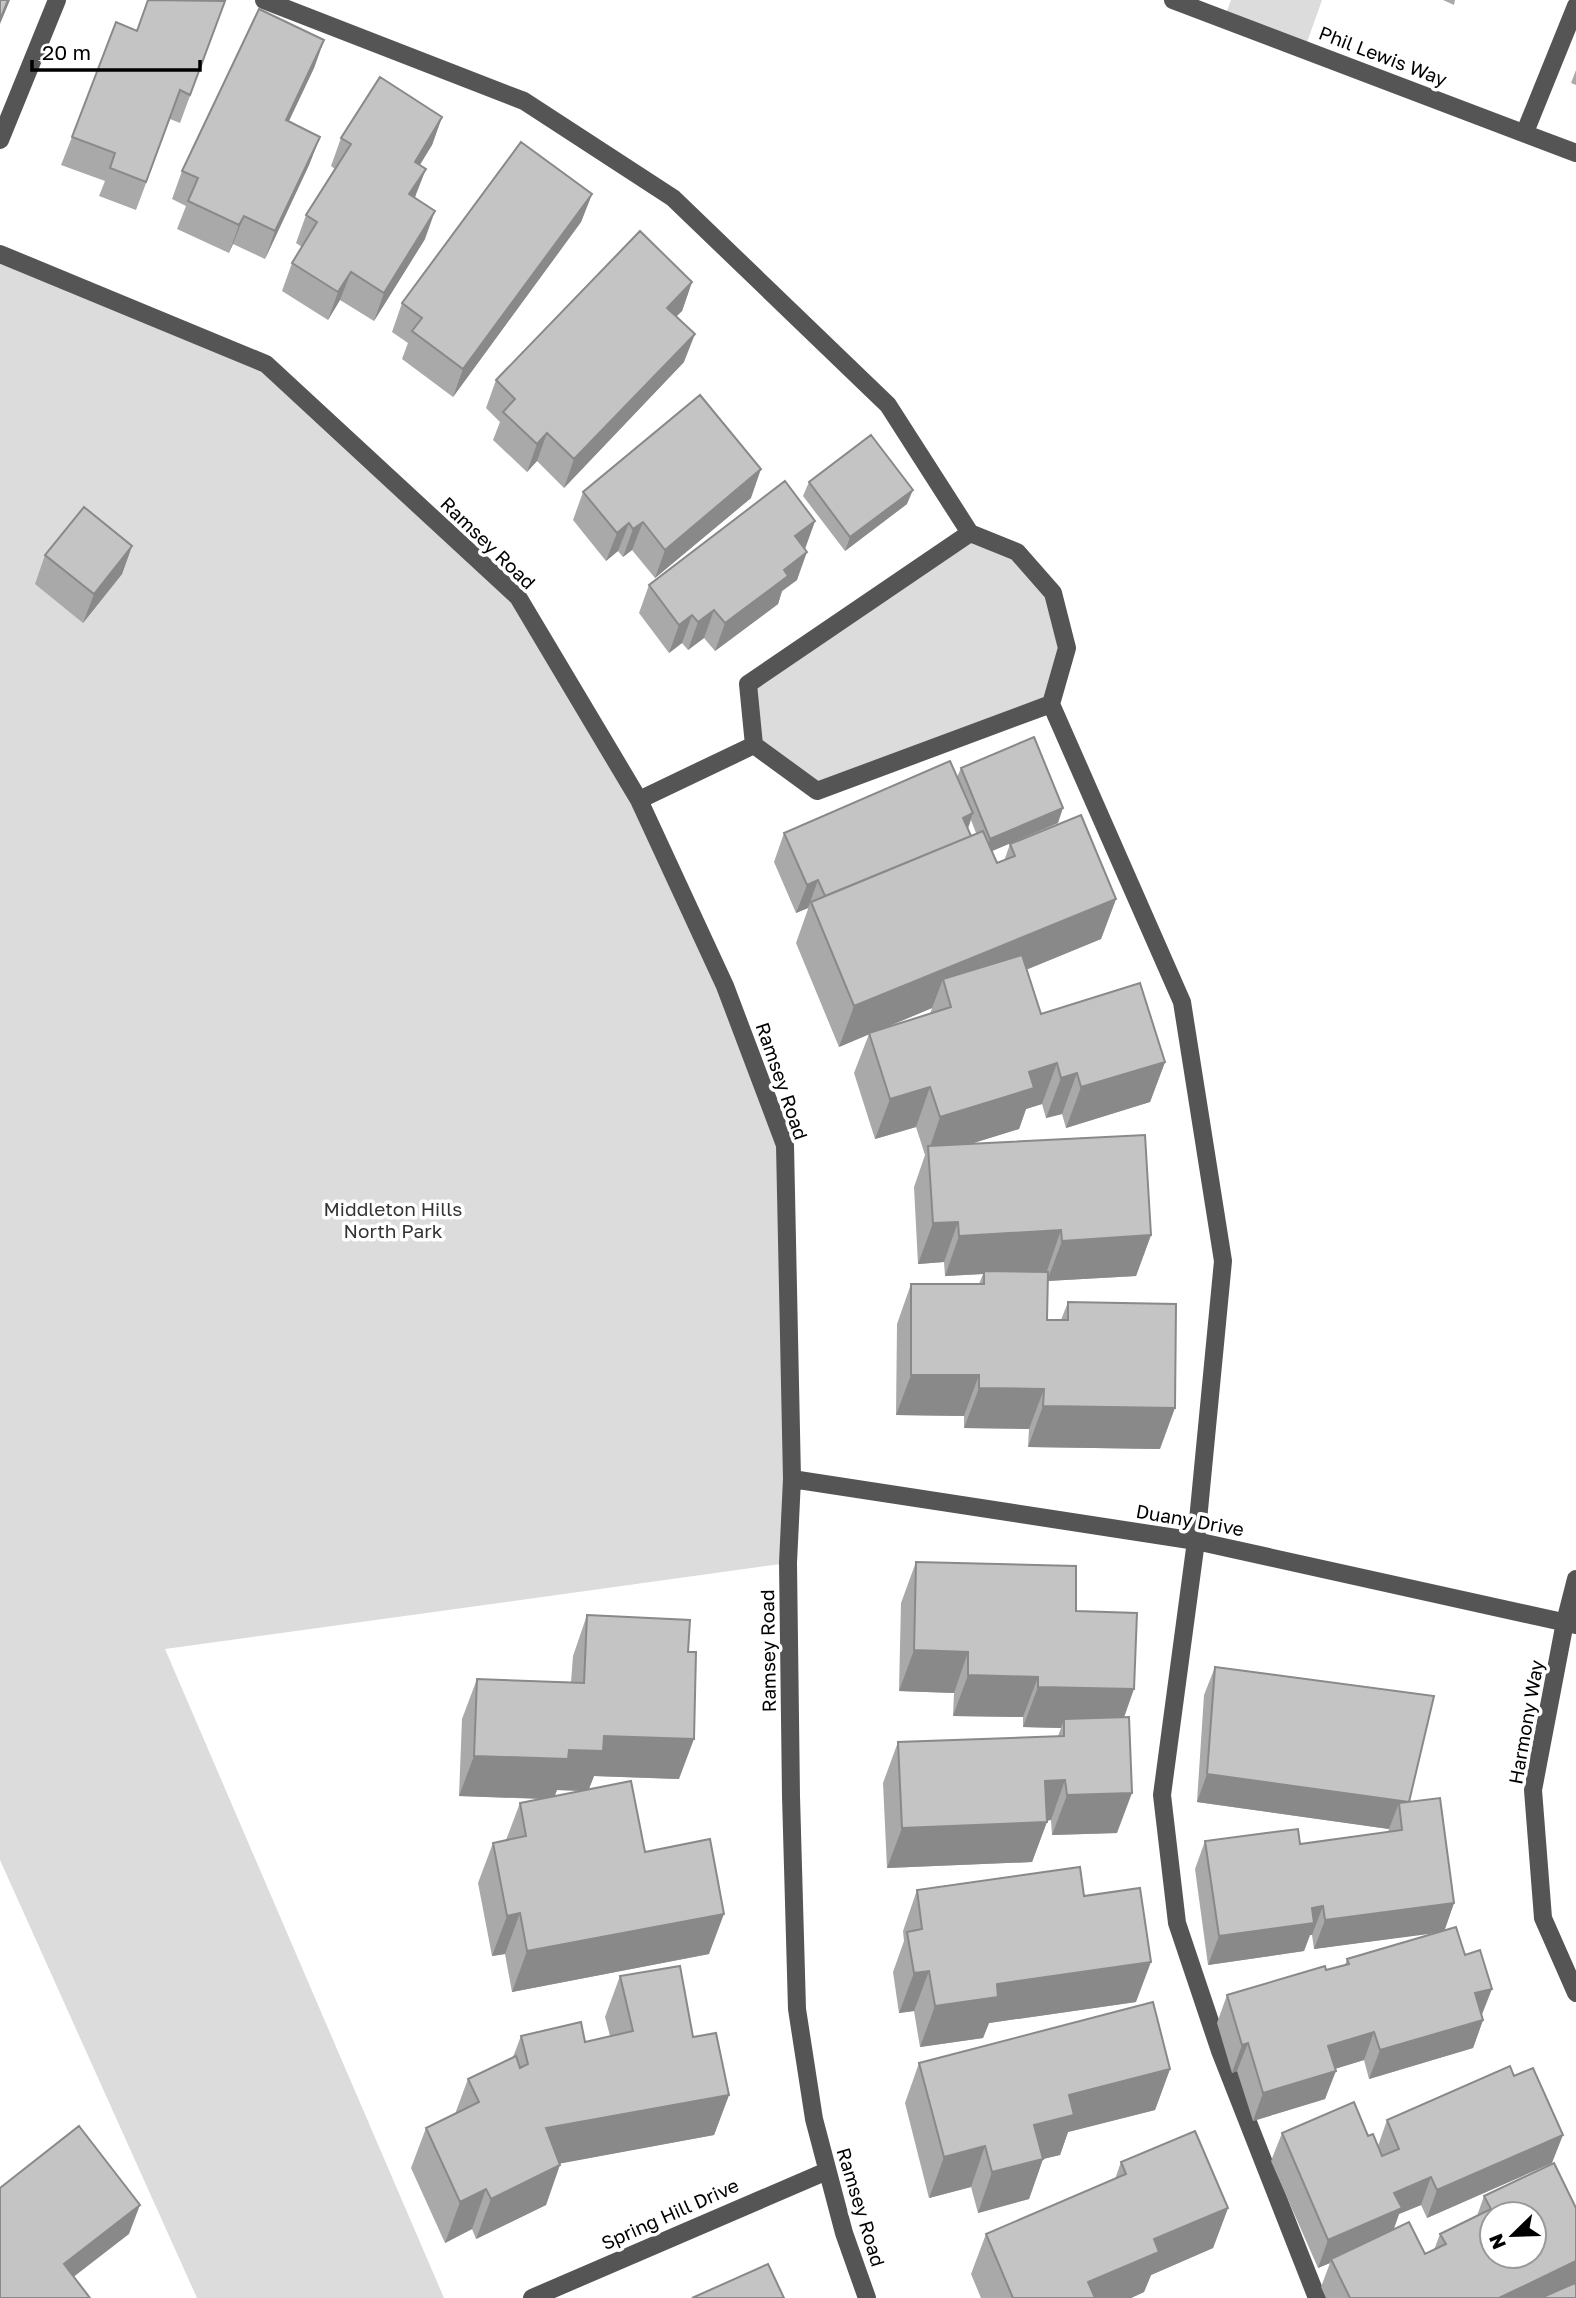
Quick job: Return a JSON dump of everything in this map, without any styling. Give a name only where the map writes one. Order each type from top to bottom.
[{"type":"street","points":[[0,140],[57,0]]},
{"type":"street","points":[[264,0],[524,101],[673,198],[888,405],[970,533],[1017,552],[1053,593],[1067,648],[1051,704],[1182,1002],[1223,1261],[1196,1541],[1162,1795],[1177,1923],[1220,2051],[1317,2298]]},
{"type":"street","name":"Phil Lewis Way","points":[[1173,0],[1576,153]]},
{"type":"street","points":[[1525,132],[1576,6]]},
{"type":"street","name":"Ramsey Road","points":[[0,254],[266,364],[518,597],[639,800],[725,986],[785,1144],[792,1479],[788,1590],[797,2009],[814,2119],[827,2171],[867,2298]]},
{"type":"street","points":[[970,533],[748,684],[754,745],[817,791],[1051,704]]},
{"type":"street","points":[[639,800],[754,745]]},
{"type":"street","name":"Duany Drive","points":[[792,1479],[1196,1541],[1570,1623]]},
{"type":"street","name":"Harmony Way","points":[[1576,1578],[1570,1623],[1533,1790],[1543,1919],[1576,1993]]},
{"type":"street","name":"Spring Hill Drive","points":[[531,2298],[827,2171]]},
{"type":"green space","points":[[1231,0],[1322,0],[1305,48],[1224,19]]},
{"type":"green space","name":"Middleton Hills North Park","points":[[0,254],[266,364],[518,597],[639,800],[785,1145],[788,1563],[165,1649],[444,2298],[197,2298],[0,1860]]},
{"type":"green space","points":[[970,533],[1017,552],[1053,593],[1067,648],[1051,704],[817,791],[754,745],[748,684]]},
{"type":"building","points":[[0,0],[8,0],[0,20]]},
{"type":"building","points":[[148,0],[225,1],[190,95],[180,90],[146,182],[110,168],[115,153],[72,137],[116,22],[137,31]]},
{"type":"building","points":[[259,9],[324,40],[286,120],[320,137],[275,231],[244,216],[239,225],[188,201],[198,178],[182,171]]},
{"type":"building","points":[[380,77],[442,117],[415,162],[426,169],[409,194],[435,211],[384,293],[351,272],[338,292],[292,263],[317,222],[306,215],[351,144],[341,138]]},
{"type":"building","points":[[521,142],[592,194],[463,369],[412,331],[422,318],[402,303]]},
{"type":"building","points":[[640,231],[692,282],[667,308],[695,334],[574,459],[547,433],[537,444],[503,412],[515,399],[496,380]]},
{"type":"building","points":[[700,395],[761,469],[665,550],[643,522],[633,529],[629,523],[617,533],[583,492]]},
{"type":"building","points":[[871,435],[913,490],[850,537],[809,482]]},
{"type":"building","points":[[785,481],[815,521],[795,536],[807,552],[784,570],[788,576],[725,623],[714,610],[698,622],[692,615],[679,625],[649,585]]},
{"type":"building","points":[[84,507],[132,546],[94,594],[45,555]]},
{"type":"building","points":[[1034,737],[1063,808],[990,839],[961,768]]},
{"type":"building","points":[[950,761],[973,813],[963,818],[971,836],[825,896],[818,880],[807,885],[784,833]]},
{"type":"building","points":[[1081,815],[1116,899],[854,1006],[811,902],[983,831],[997,863],[1015,856],[1010,844]]},
{"type":"building","points":[[1022,955],[1041,1014],[1140,983],[1165,1062],[1081,1087],[1077,1073],[1061,1078],[1057,1063],[1029,1072],[1034,1088],[940,1117],[930,1087],[890,1099],[869,1033],[951,1007],[943,979]]},
{"type":"building","points":[[1145,1135],[1151,1235],[1062,1241],[1061,1230],[959,1236],[958,1222],[933,1223],[928,1146]]},
{"type":"building","points":[[984,1271],[1048,1272],[1047,1320],[1068,1320],[1068,1302],[1176,1304],[1175,1408],[1043,1406],[1044,1389],[979,1388],[979,1375],[911,1375],[911,1284],[984,1284]]},
{"type":"building","points":[[916,1562],[1076,1566],[1076,1611],[1137,1613],[1134,1689],[1038,1687],[1038,1677],[968,1675],[968,1652],[914,1650]]},
{"type":"building","points":[[587,1615],[690,1620],[688,1652],[696,1652],[694,1739],[604,1736],[603,1751],[569,1750],[568,1759],[474,1756],[477,1679],[584,1683]]},
{"type":"building","points":[[1215,1667],[1434,1696],[1409,1802],[1207,1774]]},
{"type":"building","points":[[1129,1717],[1132,1793],[1067,1795],[1065,1780],[1045,1781],[1047,1822],[902,1828],[898,1742],[1064,1736],[1064,1719]]},
{"type":"building","points":[[631,1781],[645,1852],[710,1839],[724,1914],[527,1951],[520,1913],[507,1916],[493,1843],[526,1836],[520,1803]]},
{"type":"building","points":[[1440,1798],[1454,1903],[1325,1920],[1323,1906],[1312,1908],[1314,1923],[1219,1936],[1205,1841],[1298,1829],[1300,1844],[1402,1830],[1399,1803]]},
{"type":"building","points":[[1080,1867],[1084,1896],[1140,1888],[1151,1962],[997,1984],[998,1997],[935,2006],[929,1971],[914,1973],[907,1932],[922,1929],[917,1890]]},
{"type":"building","points":[[1456,1927],[1465,1955],[1480,1950],[1492,1989],[1475,1993],[1483,2020],[1380,2050],[1374,2032],[1328,2046],[1336,2071],[1263,2093],[1248,2043],[1242,2045],[1227,1995],[1325,1966],[1326,1970],[1349,1964],[1347,1959]]},
{"type":"building","points":[[680,1966],[693,2037],[716,2033],[729,2095],[546,2128],[560,2165],[491,2199],[486,2189],[460,2202],[426,2128],[479,2102],[468,2079],[516,2056],[520,2068],[528,2064],[521,2036],[581,2022],[585,2042],[633,2031],[620,1976]]},
{"type":"building","points":[[1153,2002],[1170,2069],[1069,2095],[1074,2115],[1034,2125],[1043,2159],[992,2172],[985,2146],[944,2157],[919,2063]]},
{"type":"building","points":[[1510,2066],[1514,2076],[1533,2068],[1563,2135],[1437,2190],[1431,2177],[1394,2193],[1402,2208],[1328,2240],[1282,2133],[1354,2102],[1368,2136],[1373,2134],[1382,2156],[1399,2149],[1387,2120]]},
{"type":"building","points":[[79,2126],[140,2205],[64,2264],[90,2298],[0,2298],[0,2188]]},
{"type":"building","points":[[1195,2131],[1228,2208],[1154,2239],[1159,2252],[1088,2282],[1095,2298],[1013,2298],[986,2234],[1126,2174],[1121,2162]]},
{"type":"building","points":[[1554,2163],[1576,2208],[1576,2261],[1499,2298],[1350,2298],[1331,2259],[1409,2222],[1425,2254],[1446,2244],[1440,2234],[1478,2215],[1478,2270],[1548,2270],[1548,2200],[1486,2200],[1484,2196]]},
{"type":"building","points":[[768,2264],[784,2298],[692,2298]]},
{"type":"building","points":[[1575,2283],[1576,2298],[1541,2298]]}]
